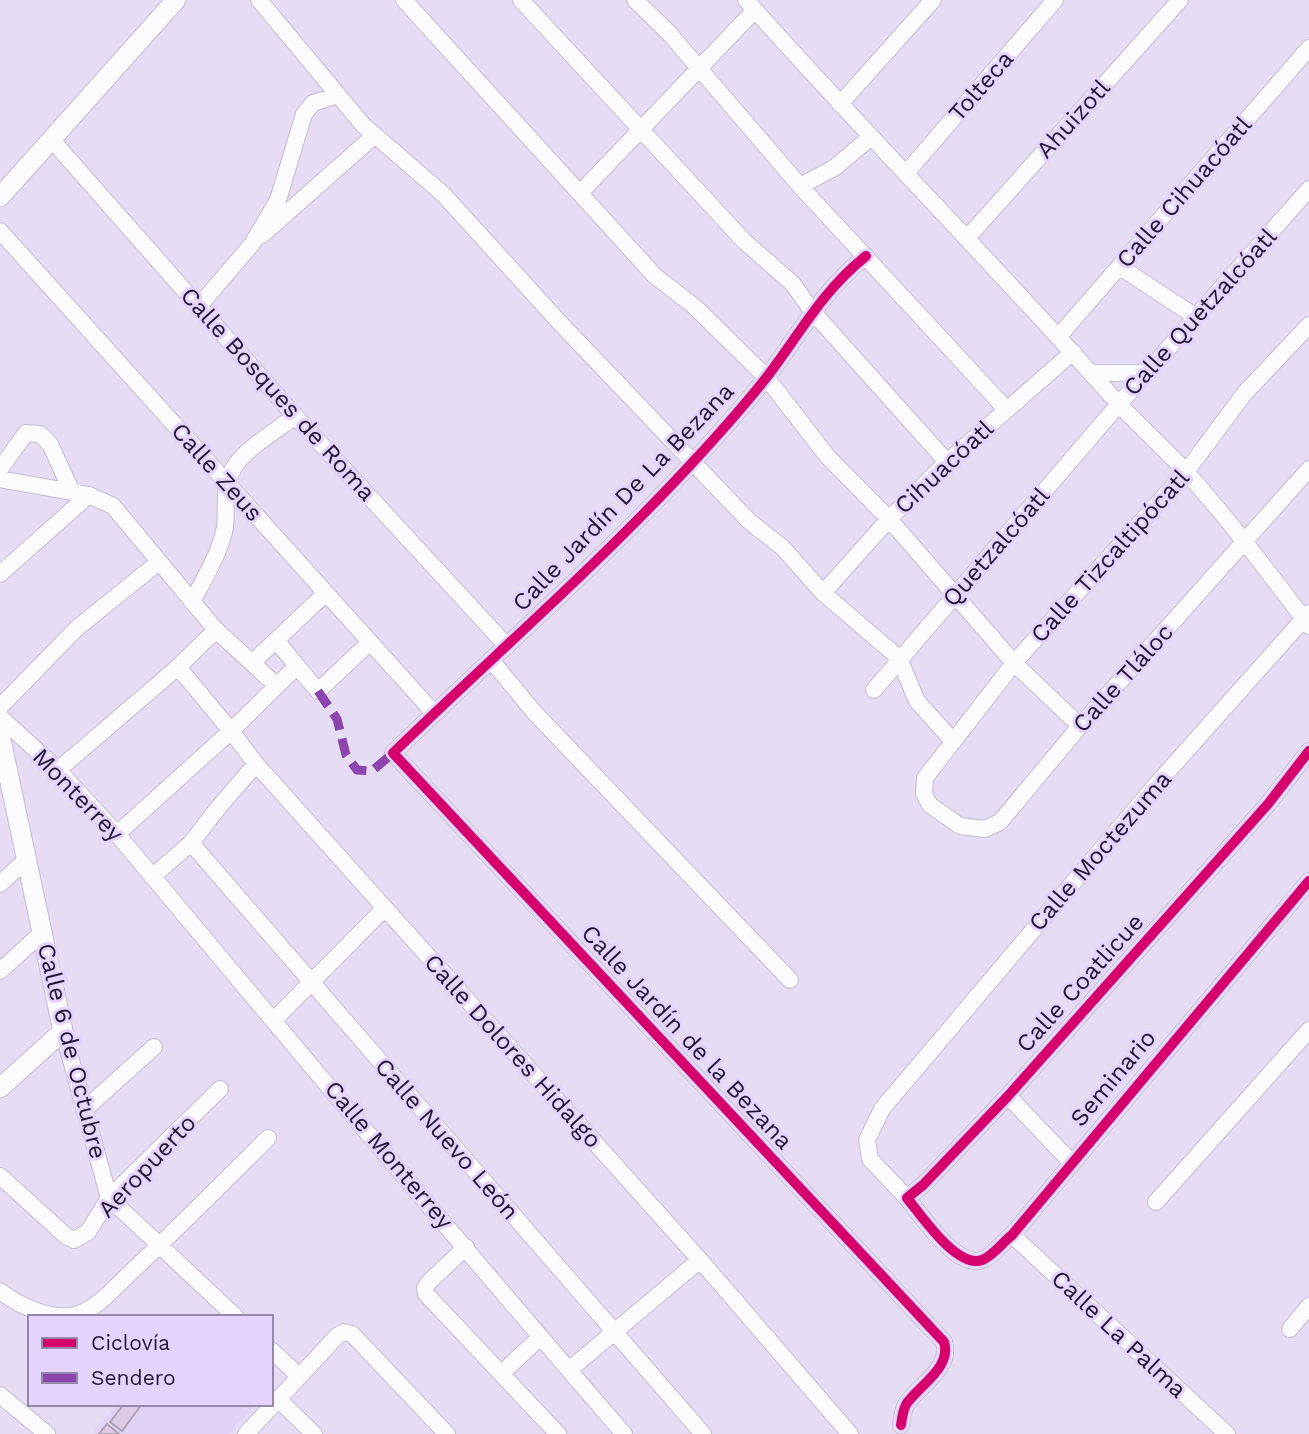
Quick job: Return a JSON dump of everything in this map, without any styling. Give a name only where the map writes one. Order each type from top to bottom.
[{"type":"street","points":[[0,197],[176,0]]},
{"type":"street","points":[[259,0],[363,125],[443,194],[559,323],[749,521],[783,548],[823,593],[899,659],[917,701],[952,740]]},
{"type":"street","points":[[404,0],[655,275],[695,306],[766,377],[827,456],[889,519],[1014,663],[1080,726]]},
{"type":"street","points":[[521,0],[744,241],[793,284],[812,311],[947,462]]},
{"type":"street","points":[[635,0],[668,32],[800,186],[1006,409]]},
{"type":"street","points":[[840,104],[933,0]]},
{"type":"street","name":"Tolteca","points":[[907,173],[1055,0]]},
{"type":"street","name":"Ahuizotl","points":[[967,238],[1180,0]]},
{"type":"street","points":[[580,193],[699,68],[750,5],[1059,336],[1119,404],[1186,472],[1307,619]]},
{"type":"street","name":"Calle Cihuacóatl","points":[[1059,336],[1309,48]]},
{"type":"street","points":[[253,244],[278,200],[304,114],[313,103],[338,95]]},
{"type":"street","points":[[199,306],[253,244],[374,135]]},
{"type":"street","points":[[800,186],[834,168],[871,137]]},
{"type":"street","name":"Calle Bosques de Roma","points":[[51,139],[295,416],[507,646]]},
{"type":"street","name":"Calle Quetzalcóatl","points":[[1119,404],[1309,189]]},
{"type":"street","points":[[278,200],[289,213]]},
{"type":"street","name":"Calle Zeus","points":[[0,231],[434,713]]},
{"type":"street","name":"Calle Jardín De La Bezana","points":[[393,753],[584,573],[693,462],[766,377],[812,311],[849,270],[866,256]]},
{"type":"street","points":[[1120,267],[1196,317]]},
{"type":"street","name":"Calle Tizcaltipócatl","points":[[924,794],[925,778],[1014,663],[1186,472],[1244,394],[1309,324]]},
{"type":"street","name":"Cihuacóatl","points":[[823,593],[889,519],[947,462],[1073,352]]},
{"type":"street","points":[[1091,373],[1146,373]]},
{"type":"street","name":"Quetzalcóatl","points":[[874,690],[1119,404]]},
{"type":"street","points":[[192,602],[225,530],[227,483],[234,466],[295,416]]},
{"type":"street","points":[[0,470],[26,433],[40,434],[50,444],[72,492]]},
{"type":"street","name":"Calle Tláloc","points":[[924,794],[930,805],[960,826],[985,829],[1000,822],[1080,726],[1309,468]]},
{"type":"street","points":[[0,479],[89,495],[113,506],[216,630],[276,685]]},
{"type":"street","points":[[0,574],[89,495]]},
{"type":"street","points":[[0,707],[76,628],[159,562]]},
{"type":"street","points":[[252,663],[326,593]]},
{"type":"street","name":"Calle Moctezuma","points":[[907,1198],[870,1160],[867,1140],[882,1109],[1154,787],[1307,619]]},
{"type":"street","points":[[58,770],[178,667],[216,630]]},
{"type":"street","points":[[276,640],[318,691],[370,642]]},
{"type":"street","points":[[491,660],[534,712],[790,980]]},
{"type":"street","points":[[117,834],[231,731],[297,666]]},
{"type":"street","name":"Calle Dolores Hidalgo","points":[[178,667],[256,764],[700,1260],[850,1434]]},
{"type":"street","name":"Monterrey","points":[[0,717],[58,770],[152,877]]},
{"type":"street","name":"Calle 6 de Octubre","points":[[0,735],[5,784],[27,859],[63,1031],[109,1198]]},
{"type":"street","name":"Calle Coatlicue","points":[[907,1198],[923,1185],[1008,1096],[1268,804],[1309,751]]},
{"type":"street","name":"Calle Jardín de la Bezana","points":[[393,753],[944,1342],[947,1351],[945,1361],[906,1405],[902,1431]]},
{"type":"street","points":[[152,877],[191,843],[256,764]]},
{"type":"street","name":"Calle Nuevo León","points":[[191,843],[703,1434]]},
{"type":"street","points":[[0,884],[27,859]]},
{"type":"street","name":"Calle Monterrey","points":[[152,877],[624,1434]]},
{"type":"street","name":"Seminario","points":[[907,1198],[938,1236],[961,1257],[974,1262],[985,1259],[1012,1235],[1309,881]]},
{"type":"street","points":[[274,1020],[385,908]]},
{"type":"street","points":[[0,971],[43,932]]},
{"type":"street","points":[[1156,1202],[1309,1030]]},
{"type":"street","points":[[0,1088],[63,1031]]},
{"type":"street","points":[[84,1110],[154,1047]]},
{"type":"street","name":"Aeropuerto","points":[[0,1176],[66,1236],[74,1240],[88,1231],[109,1198],[220,1089]]},
{"type":"street","points":[[1008,1096],[1071,1162]]},
{"type":"street","points":[[0,1291],[15,1301],[49,1315],[74,1315],[95,1305],[268,1138]]},
{"type":"street","points":[[109,1198],[234,1315]]},
{"type":"street","name":"Calle La Palma","points":[[1012,1235],[1227,1434]]},
{"type":"street","points":[[466,1247],[429,1282],[425,1288],[426,1294],[558,1434]]},
{"type":"street","points":[[569,1370],[700,1260]]},
{"type":"street","points":[[1290,1329],[1309,1306]]},
{"type":"street","points":[[273,1404],[337,1336],[344,1332],[352,1334],[447,1434]]},
{"type":"street","points":[[501,1374],[540,1337]]},
{"type":"street","points":[[273,1352],[299,1376]]},
{"type":"street","points":[[0,1395],[47,1434]]},
{"type":"street","points":[[278,1399],[314,1434]]},
{"type":"street","points":[[246,1434],[272,1406]]},
{"type":"shaded area","points":[[116,1406],[253,1406],[229,1434],[96,1434],[93,1431]]},
{"type":"building","points":[[122,1406],[141,1406],[122,1431],[110,1422]]},
{"type":"building","points":[[107,1424],[119,1434],[99,1434]]},
{"type":"marked path","points":[[318,691],[337,719],[346,755],[357,770],[372,771],[393,753]]},
{"type":"cycle path","points":[[866,256],[836,284],[748,400],[657,500],[393,753],[944,1342],[945,1351],[939,1368],[907,1403],[901,1425]]},
{"type":"cycle path","points":[[1309,751],[1268,804],[1008,1096],[923,1185],[907,1198],[940,1239],[972,1261],[986,1258],[1012,1235],[1309,881]]}]
